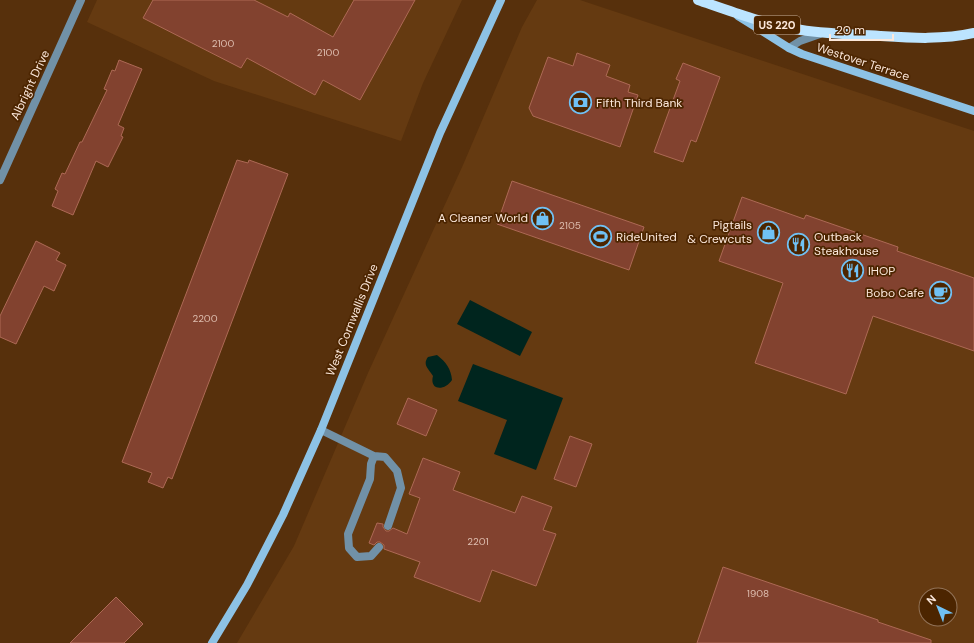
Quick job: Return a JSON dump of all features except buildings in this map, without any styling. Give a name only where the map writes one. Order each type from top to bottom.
[{"type":"main road","name":"US 220","points":[[698,0],[730,11],[795,29],[916,38],[946,38],[972,35]]},
{"type":"street","name":"Albright Drive","points":[[0,180],[81,0]]},
{"type":"street","name":"West Cornwallis Drive","points":[[212,643],[251,579],[283,515],[321,430],[440,133],[501,0]]},
{"type":"street","name":"Westover Terrace","points":[[730,11],[789,48],[802,54],[974,111]]},
{"type":"street","points":[[789,48],[800,41],[825,32]]},
{"type":"street","points":[[321,430],[374,456],[385,457],[397,471],[401,488],[388,526]]},
{"type":"street","points":[[374,456],[371,464],[370,479],[348,534],[349,548],[358,557],[371,556],[379,547]]},
{"type":"shaded area","points":[[97,0],[462,0],[423,83],[401,141],[214,81],[87,22]]},
{"type":"shaded area","points":[[537,0],[580,0],[974,131],[974,643],[237,643],[294,546],[368,373],[463,165],[522,27]]},
{"type":"water","points":[[470,300],[532,332],[520,356],[457,324]]},
{"type":"water","points":[[437,355],[448,366],[452,380],[449,384],[442,388],[435,387],[432,381],[433,376],[426,365],[426,360],[428,357]]},
{"type":"water","points":[[473,364],[563,398],[536,470],[494,454],[507,420],[458,401]]},
{"type":"place","name":"Fifth Third Bank","points":[[580,103]]},
{"type":"place","name":"A Cleaner World","points":[[543,218]]},
{"type":"place","name":"Pigtails & Crewcuts","points":[[768,232]]},
{"type":"place","name":"RideUnited","points":[[601,237]]},
{"type":"place","name":"Outback Steakhouse","points":[[799,244]]},
{"type":"place","name":"IHOP","points":[[853,271]]},
{"type":"place","name":"Bobo Cafe","points":[[940,293]]}]
